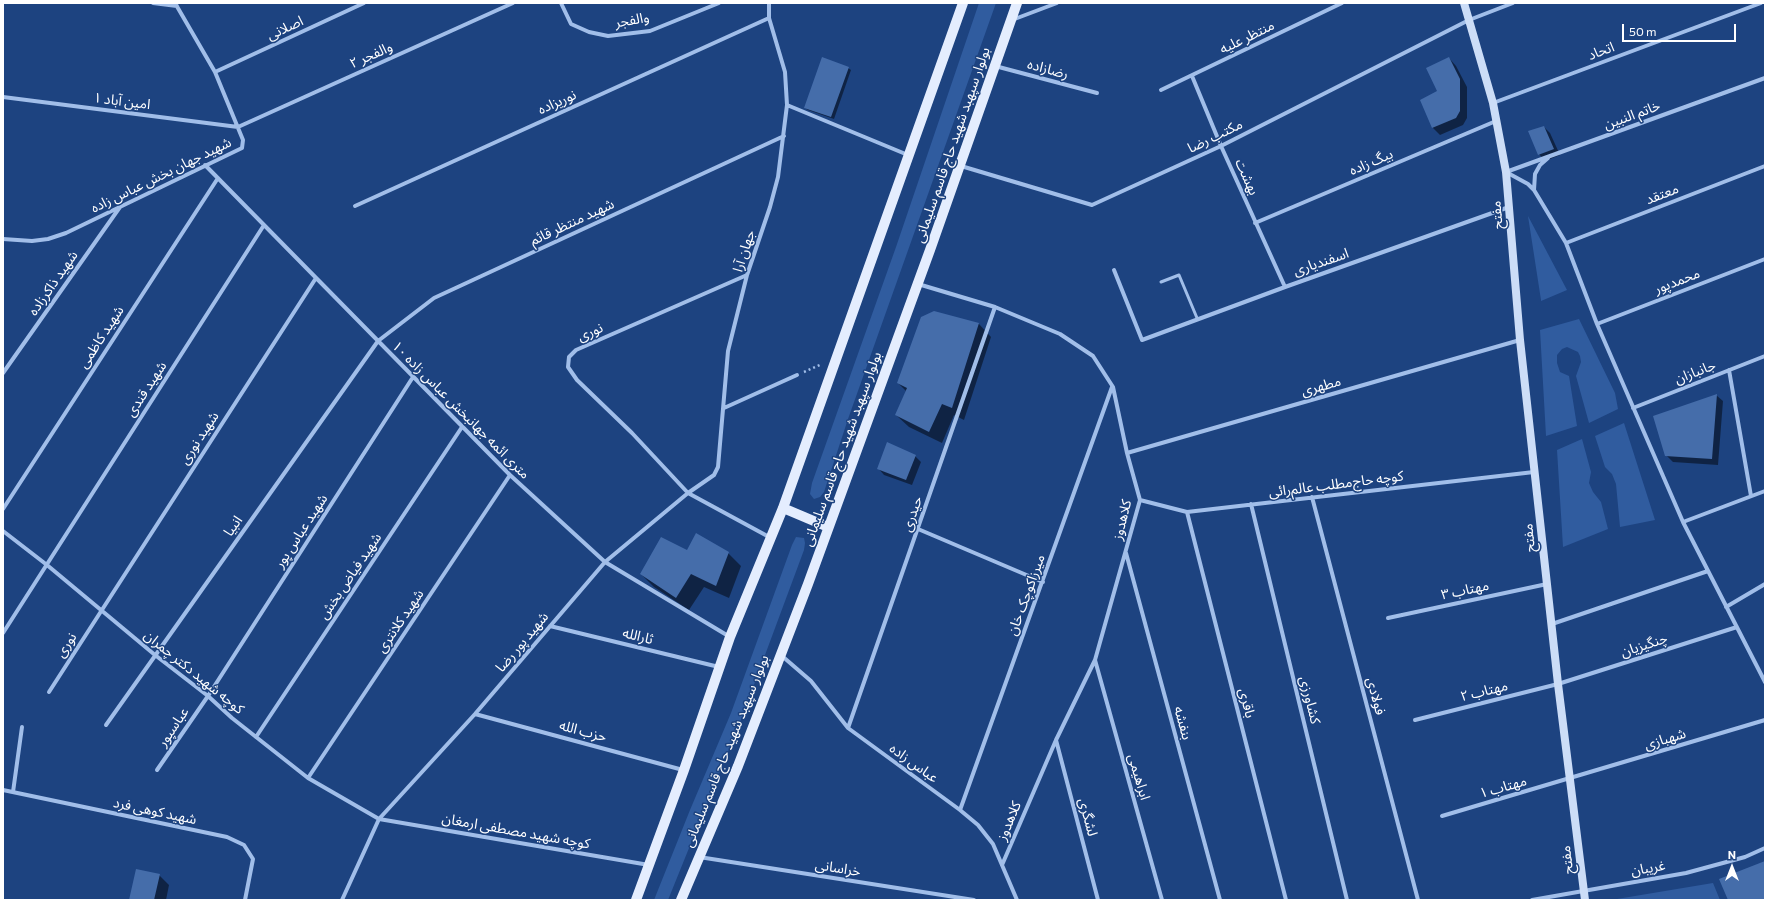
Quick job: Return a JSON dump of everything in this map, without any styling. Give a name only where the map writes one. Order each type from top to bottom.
[{"type":"main road","name":"بولوار سپهبد شهید حاج قاسم سلیمانی","points":[[636,900],[684,770],[730,637],[783,508],[963,3]]},
{"type":"main road","name":"بولوار سپهبد شهید حاج قاسم سلیمانی","points":[[681,900],[738,766],[828,527],[918,284],[1017,3]]},
{"type":"main road","name":"مفتح","points":[[1464,3],[1493,104],[1506,172],[1520,340],[1551,624],[1585,900]]},
{"type":"main road","points":[[783,508],[828,527]]},
{"type":"street","points":[[153,3],[176,4]]},
{"type":"street","name":"اصلانی","points":[[215,72],[364,3]]},
{"type":"street","name":"والفجر ۲","points":[[238,127],[513,3]]},
{"type":"street","name":"والفجر","points":[[561,3],[571,24],[589,32],[608,36],[650,31],[719,3]]},
{"type":"street","name":"جهان آرا","points":[[688,493],[714,475],[718,467],[728,351],[747,275],[776,184],[784,136],[787,105],[785,72],[769,18],[769,3]]},
{"type":"street","points":[[1012,20],[1057,3]]},
{"type":"street","name":"منتظر علیه","points":[[1161,90],[1342,3]]},
{"type":"street","name":"مکتب رضا","points":[[960,166],[1092,204],[1221,146],[1469,20],[1513,3]]},
{"type":"street","name":"اتحاد","points":[[1493,104],[1761,3]]},
{"type":"street","name":"شهید جهان بخش عباس زاده","points":[[3,239],[32,241],[48,239],[66,233],[242,148],[243,140],[215,72],[176,4]]},
{"type":"street","name":"نوریزاده","points":[[354,206],[769,18]]},
{"type":"street","name":"رضازاده","points":[[994,66],[1097,93]]},
{"type":"street","name":"بهشت","points":[[1192,76],[1255,223],[1285,286]]},
{"type":"street","name":"خاتم النبین","points":[[1506,172],[1765,78]]},
{"type":"street","name":"۱ امین آباد","points":[[3,97],[238,127]]},
{"type":"street","points":[[787,105],[908,155]]},
{"type":"street","name":"بیگ زاده","points":[[1255,223],[1496,121]]},
{"type":"street","name":"شهید منتظر قائم","points":[[378,341],[434,298],[784,136]]},
{"type":"street","points":[[1534,190],[1535,174],[1540,165],[1550,156]]},
{"type":"street","name":"۱۰ متری ائمه جهانبخش عباس زاده","points":[[205,165],[510,476],[605,562],[730,637]]},
{"type":"street","name":"معتقد","points":[[1566,243],[1765,166]]},
{"type":"street","points":[[1506,172],[1528,184],[1534,190],[1566,243],[1597,324],[1683,522],[1765,682]]},
{"type":"street","name":"شهید کاظمی","points":[[3,509],[218,178]]},
{"type":"street","name":"شهید ذاکرزاده","points":[[3,373],[121,206]]},
{"type":"street","name":"اسفندیاری","points":[[1114,270],[1142,340],[1285,286],[1509,207]]},
{"type":"street","name":"شهید قندی","points":[[3,633],[264,225]]},
{"type":"street","name":"محمدپور","points":[[1597,324],[1765,259]]},
{"type":"street","name":"نوری","points":[[688,493],[632,433],[577,380],[568,367],[569,357],[576,350],[747,275]]},
{"type":"street","name":"شهید نوری","points":[[101,610],[316,278]]},
{"type":"street","name":"کلاهدوز","points":[[918,284],[995,307],[1060,334],[1093,356],[1113,387],[1127,453],[1140,500],[1095,660],[1056,740],[1002,865]]},
{"type":"street","name":"حیدری","points":[[848,728],[995,307]]},
{"type":"street","name":"مطهری","points":[[1127,453],[1520,340]]},
{"type":"street","name":"انبیا","points":[[106,725],[378,341]]},
{"type":"street","name":"جانبازان","points":[[1633,408],[1765,356]]},
{"type":"street","points":[[1729,370],[1751,496]]},
{"type":"street","points":[[724,408],[797,375]]},
{"type":"street","name":"شهید عباس پور","points":[[208,696],[413,377]]},
{"type":"street","name":"میرزاکوچک خان","points":[[960,810],[1113,387]]},
{"type":"street","name":"شهید فیاض بخش","points":[[256,737],[462,427]]},
{"type":"street","name":"کوچه حاج‌مطلب عالم‌رائی","points":[[1140,500],[1186,512],[1535,472]]},
{"type":"street","name":"شهید کلانتری","points":[[308,778],[510,476]]},
{"type":"street","points":[[1683,522],[1765,491]]},
{"type":"street","points":[[688,493],[771,538]]},
{"type":"street","name":"شهید پور رضا","points":[[342,900],[379,818],[475,714],[605,562],[688,493]]},
{"type":"street","name":"فولادی","points":[[1312,497],[1418,900]]},
{"type":"street","name":"کشاورزی","points":[[1251,504],[1347,900]]},
{"type":"street","name":"باقری","points":[[1186,512],[1286,900]]},
{"type":"street","points":[[918,529],[1042,582]]},
{"type":"street","name":"کوچه شهید دکتر چمران","points":[[3,531],[47,565],[155,655],[208,696],[256,737],[308,778],[379,818]]},
{"type":"street","name":"بنفشه","points":[[1125,552],[1220,900]]},
{"type":"street","points":[[1551,624],[1708,572]]},
{"type":"street","name":"مهتاب ۳","points":[[1388,618],[1547,584]]},
{"type":"street","points":[[1726,607],[1765,584]]},
{"type":"street","name":"نوری","points":[[49,692],[101,610]]},
{"type":"street","name":"ثارالله","points":[[550,626],[720,668]]},
{"type":"street","name":"چنگیزیان","points":[[1558,684],[1737,627]]},
{"type":"street","name":"عباس زاده","points":[[780,654],[811,681],[848,728],[960,810],[978,825],[993,844],[1017,900]]},
{"type":"street","name":"ابراهیمی","points":[[1095,660],[1162,900]]},
{"type":"street","name":"مهتاب ۲","points":[[1415,720],[1558,684]]},
{"type":"street","name":"عباسپور","points":[[157,770],[208,696]]},
{"type":"street","name":"حزب الله","points":[[475,714],[684,770]]},
{"type":"street","name":"شهبازی","points":[[1571,779],[1765,720]]},
{"type":"street","points":[[13,792],[22,727]]},
{"type":"street","name":"لشگری","points":[[1056,740],[1098,900]]},
{"type":"street","name":"مهتاب ۱","points":[[1442,816],[1571,779]]},
{"type":"street","name":"شهید کوهی فرد","points":[[3,790],[227,837],[244,845],[253,859],[245,900]]},
{"type":"street","name":"کوچه شهید مصطفی ارمغان","points":[[379,818],[649,866]]},
{"type":"street","name":"غریبان","points":[[1532,900],[1686,873],[1745,857],[1765,848]]},
{"type":"street","name":"خراسانی","points":[[699,857],[974,900]]},
{"type":"lane","points":[[1161,282],[1180,275],[1197,318]]},
{"type":"path","points":[[797,375],[838,357]]},
{"type":"shaded area","points":[[979,3],[996,3],[848,419],[824,492],[820,497],[814,499],[810,494],[812,483],[896,247]]},
{"type":"shaded area","points":[[1528,216],[1567,290],[1541,301],[1541,300]]},
{"type":"shaded area","points":[[1579,319],[1615,393],[1618,409],[1589,423],[1576,376],[1581,362],[1580,356],[1578,352],[1567,347],[1562,349],[1557,355],[1557,363],[1560,372],[1569,376],[1577,426],[1546,436],[1540,330]]},
{"type":"shaded area","points":[[1624,423],[1655,520],[1620,527],[1616,484],[1612,474],[1605,467],[1595,436]]},
{"type":"shaded area","points":[[1582,439],[1591,472],[1589,483],[1593,492],[1601,502],[1608,529],[1563,547],[1557,450]]},
{"type":"shaded area","points":[[796,537],[804,538],[804,550],[742,717],[668,900],[654,900],[731,713]]},
{"type":"shaded area","points":[[1713,883],[1720,900],[1611,900]]},
{"type":"building","points":[[822,57],[849,67],[831,117],[804,108]]},
{"type":"building","points":[[1449,57],[1460,79],[1460,111],[1456,118],[1432,128],[1420,100],[1437,91],[1426,68]]},
{"type":"building","points":[[1544,126],[1554,149],[1538,155],[1528,131]]},
{"type":"building","points":[[934,311],[979,323],[952,408],[942,404],[929,432],[895,415],[907,388],[897,383],[921,317]]},
{"type":"building","points":[[1717,394],[1712,459],[1665,456],[1653,416]]},
{"type":"building","points":[[887,442],[916,455],[906,480],[877,469]]},
{"type":"building","points":[[696,533],[729,552],[716,586],[691,574],[676,598],[640,574],[661,537],[687,550]]},
{"type":"building","points":[[1765,861],[1765,900],[1728,900],[1719,879]]},
{"type":"building","points":[[136,869],[160,874],[154,900],[129,900]]}]
